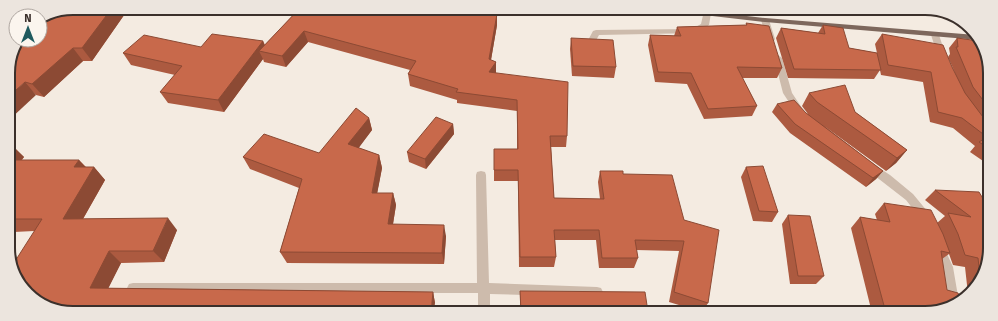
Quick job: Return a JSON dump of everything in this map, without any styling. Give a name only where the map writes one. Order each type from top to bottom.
[{"type":"main road","points":[[723,15],[764,20],[971,37]]},
{"type":"street","points":[[590,44],[596,33],[694,31],[705,25],[707,15]]},
{"type":"street","points":[[764,20],[787,92],[793,105],[805,118]]},
{"type":"street","points":[[936,35],[943,62]]},
{"type":"street","points":[[860,158],[912,198],[920,206],[947,266],[952,299]]},
{"type":"street","points":[[481,175],[484,306]]},
{"type":"street","points":[[134,288],[485,288],[608,293]]},
{"type":"building","points":[[73,15],[107,15],[82,48],[73,48],[32,84],[25,82],[15,91],[15,69],[21,48],[48,48],[48,21],[51,19]]},
{"type":"building","points":[[293,15],[497,15],[489,59],[496,62],[489,72],[568,82],[567,136],[550,136],[554,198],[604,199],[600,171],[623,171],[623,174],[672,175],[684,220],[719,230],[708,303],[674,292],[684,241],[635,240],[638,258],[602,258],[599,230],[554,230],[556,257],[520,257],[518,170],[494,170],[494,149],[518,149],[517,100],[456,92],[458,89],[408,74],[416,61],[304,31],[282,56],[259,51]]},
{"type":"building","points":[[746,23],[769,26],[782,68],[737,67],[757,106],[708,109],[691,73],[658,72],[650,35],[681,36],[677,27],[747,25]]},
{"type":"building","points":[[823,25],[843,28],[849,48],[877,53],[881,70],[794,69],[781,28],[825,34]]},
{"type":"building","points":[[212,34],[263,41],[218,100],[160,92],[182,66],[123,53],[144,35],[201,47]]},
{"type":"building","points":[[882,34],[943,45],[965,93],[983,117],[983,134],[962,118],[938,112],[931,72],[888,65]]},
{"type":"building","points":[[571,38],[613,40],[616,67],[573,66]]},
{"type":"building","points":[[957,38],[972,40],[977,47],[982,62],[983,100],[973,87],[956,47],[958,47]]},
{"type":"building","points":[[845,85],[855,112],[907,150],[897,158],[817,102],[809,93]]},
{"type":"building","points":[[794,100],[806,113],[883,171],[873,178],[795,124],[777,104]]},
{"type":"building","points":[[356,108],[369,118],[348,144],[379,155],[372,193],[393,193],[388,224],[444,225],[442,253],[280,252],[302,179],[243,157],[264,134],[319,153]]},
{"type":"building","points":[[436,117],[453,124],[425,159],[407,152]]},
{"type":"building","points":[[983,140],[983,145],[979,142]]},
{"type":"building","points":[[15,160],[79,160],[74,167],[94,167],[63,219],[168,218],[153,251],[109,251],[90,288],[433,292],[432,306],[66,306],[51,302],[38,294],[27,283],[19,270],[16,260],[42,219],[15,219]]},
{"type":"building","points":[[763,166],[778,212],[759,211],[746,167]]},
{"type":"building","points":[[935,190],[979,192],[983,199],[983,255],[979,268],[978,258],[965,255],[958,234],[948,213],[971,217]]},
{"type":"building","points":[[884,203],[931,210],[943,234],[950,253],[941,251],[947,290],[958,293],[959,295],[947,302],[936,305],[884,306],[860,217],[890,222]]},
{"type":"building","points":[[788,215],[810,216],[824,276],[798,276]]},
{"type":"building","points":[[520,291],[645,292],[647,306],[521,306]]}]
